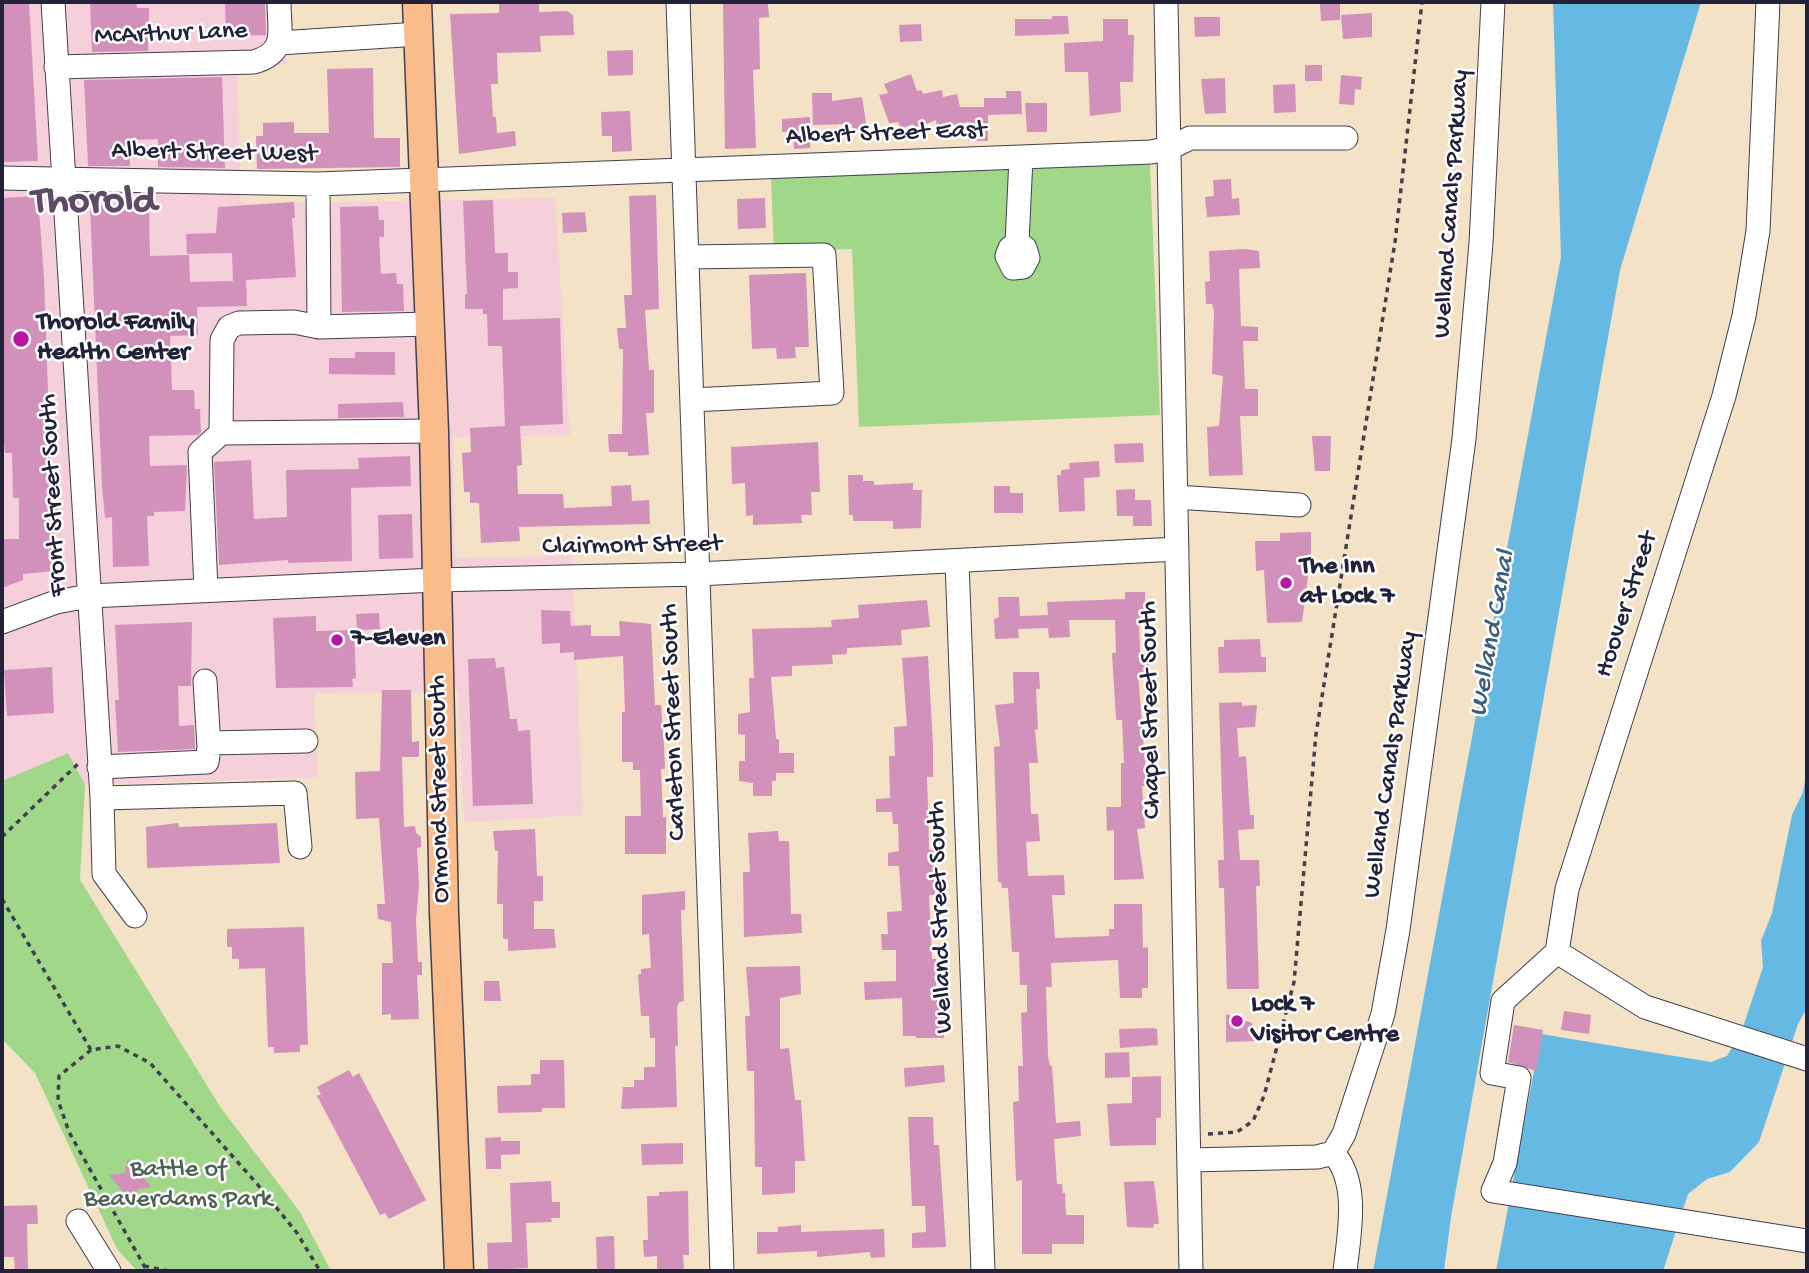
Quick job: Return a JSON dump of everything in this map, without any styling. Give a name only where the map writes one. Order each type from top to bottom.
[{"type":"main road","name":"Ormond Street South","points":[[418,2],[434,431],[444,913],[459,1271]]},
{"type":"street","name":"Front Street South","points":[[53,2],[102,798],[104,874],[135,916]]},
{"type":"street","points":[[279,2],[279,43],[419,34]]},
{"type":"street","name":"Carleton Street South","points":[[678,2],[722,1271]]},
{"type":"street","name":"Chapel Street South","points":[[1166,2],[1191,1271]]},
{"type":"street","name":"Welland Canals Parkway","points":[[1325,1155],[1344,1134],[1383,1014],[1398,930],[1464,439],[1481,243],[1493,2]]},
{"type":"street","name":"Hoover Street","points":[[1557,952],[1567,889],[1724,396],[1744,316],[1758,231],[1768,2]]},
{"type":"street","name":"McArthur Lane","points":[[56,66],[254,62],[274,52],[279,43]]},
{"type":"street","name":"Albert Street East","points":[[425,180],[1021,158],[1170,148],[1189,138],[1346,138]]},
{"type":"street","points":[[1017,243],[1021,158]]},
{"type":"street","name":"Albert Street West","points":[[2,178],[318,184],[425,180]]},
{"type":"street","points":[[318,184],[319,327]]},
{"type":"street","points":[[688,257],[824,255],[832,393],[692,400]]},
{"type":"street","points":[[221,433],[222,340],[229,327],[239,323],[268,321],[319,327],[429,324]]},
{"type":"street","points":[[206,590],[200,453],[221,433],[434,431]]},
{"type":"street","points":[[1176,497],[1299,505]]},
{"type":"street","name":"Clairmont Street","points":[[2,622],[56,602],[89,596],[436,579],[698,574],[1177,549]]},
{"type":"street","name":"Welland Street South","points":[[957,561],[983,1271]]},
{"type":"street","points":[[99,759],[207,762],[209,743],[205,681]]},
{"type":"street","points":[[209,743],[306,741]]},
{"type":"street","points":[[102,798],[295,793],[300,847]]},
{"type":"street","points":[[1801,1058],[1645,1007],[1557,952],[1503,1002],[1492,1073],[1519,1078],[1505,1163],[1493,1191],[1807,1241]]},
{"type":"street","points":[[1189,1160],[1325,1155],[1347,1172],[1349,1225],[1345,1271]]},
{"type":"street","points":[[78,1222],[109,1271]]},
{"type":"path","points":[[1189,1160],[1206,1134],[1237,1132],[1253,1121],[1264,1096],[1294,982],[1316,734],[1395,242],[1422,2]]},
{"type":"path","points":[[2,837],[74,765],[99,759]]},
{"type":"path","points":[[2,899],[92,1050]]},
{"type":"path","points":[[147,1271],[69,1132],[58,1100],[59,1076],[92,1050],[118,1046],[150,1063],[297,1233],[320,1271]]},
{"type":"path","points":[[144,1266],[169,1271]]},
{"type":"shaded area","points":[[2,2],[281,2],[286,64],[237,71],[241,204],[555,198],[570,435],[453,437],[455,558],[572,556],[583,815],[464,822],[458,692],[314,693],[318,777],[85,785],[68,753],[2,781]]},
{"type":"green space","points":[[1150,163],[1160,415],[859,427],[852,249],[774,252],[771,178]]},
{"type":"green space","name":"Battle of Beaverdams Park","points":[[68,753],[85,785],[80,880],[221,1108],[300,1212],[331,1271],[137,1271],[117,1249],[35,1073],[2,1039],[2,781]]},
{"type":"water","name":"Welland Canal","points":[[1553,2],[1701,2],[1620,270],[1451,1217],[1444,1271],[1373,1271],[1561,257]]},
{"type":"water","points":[[1807,768],[1807,1008],[1798,1024],[1759,1142],[1730,1172],[1707,1179],[1688,1194],[1663,1271],[1496,1271],[1541,1034],[1711,1062],[1727,1056],[1741,1033],[1763,967],[1761,941],[1772,913],[1792,815],[1803,792]]},
{"type":"building","points":[[29,2],[38,161],[2,162],[2,4]]},
{"type":"building","points":[[90,2],[136,2],[137,8],[149,8],[148,51],[92,52]]},
{"type":"building","points":[[225,2],[265,2],[266,35],[226,36]]},
{"type":"building","points":[[499,2],[539,2],[539,12],[567,11],[573,15],[574,35],[540,36],[541,52],[497,53],[498,84],[491,84],[493,117],[496,117],[497,133],[515,131],[516,146],[459,154],[450,14],[499,13]]},
{"type":"building","points":[[723,2],[768,4],[769,17],[759,18],[760,69],[753,70],[756,148],[725,149]]},
{"type":"building","points":[[1320,4],[1340,4],[1340,20],[1321,21]]},
{"type":"building","points":[[1372,13],[1372,37],[1343,39],[1341,15]]},
{"type":"building","points":[[1052,16],[1068,16],[1069,34],[1015,36],[1015,19],[1052,19]]},
{"type":"building","points":[[1194,17],[1220,17],[1220,36],[1195,37]]},
{"type":"building","points":[[1103,19],[1128,19],[1128,35],[1134,35],[1133,82],[1120,82],[1121,112],[1090,116],[1088,72],[1065,72],[1064,43],[1103,41]]},
{"type":"building","points":[[921,24],[922,41],[900,42],[899,25]]},
{"type":"building","points":[[633,50],[633,75],[608,76],[607,51]]},
{"type":"building","points":[[1305,65],[1322,65],[1322,81],[1305,81]]},
{"type":"building","points":[[373,68],[374,138],[400,138],[400,167],[257,169],[256,136],[263,136],[263,123],[294,122],[294,133],[329,133],[327,69]]},
{"type":"building","points":[[911,74],[917,91],[921,90],[923,94],[942,90],[943,97],[957,94],[960,107],[984,107],[984,98],[1006,98],[1006,91],[1021,91],[1022,114],[988,115],[988,141],[968,141],[968,122],[937,129],[936,120],[914,129],[913,124],[901,129],[898,122],[889,123],[879,95],[888,93],[884,84]]},
{"type":"building","points":[[1341,75],[1362,77],[1361,90],[1355,89],[1354,105],[1339,104]]},
{"type":"building","points":[[222,77],[225,168],[158,167],[158,139],[130,140],[130,166],[88,166],[84,80]]},
{"type":"building","points":[[1225,78],[1226,113],[1205,114],[1201,79]]},
{"type":"building","points":[[1295,84],[1296,112],[1274,113],[1273,85]]},
{"type":"building","points":[[812,93],[832,93],[832,101],[862,97],[867,129],[853,131],[852,124],[813,125]]},
{"type":"building","points":[[1025,103],[1047,103],[1047,132],[1027,132]]},
{"type":"building","points":[[630,111],[632,151],[612,152],[612,136],[602,136],[601,112]]},
{"type":"building","points":[[810,117],[810,148],[794,149],[793,132],[782,132],[782,119]]},
{"type":"building","points":[[1231,179],[1232,199],[1239,198],[1240,215],[1207,217],[1205,197],[1214,196],[1213,180]]},
{"type":"building","points":[[656,195],[659,309],[645,310],[649,370],[654,370],[654,413],[646,413],[649,455],[628,456],[628,452],[609,452],[608,434],[622,434],[623,349],[619,349],[617,328],[626,328],[624,295],[632,295],[629,196]]},
{"type":"building","points":[[38,196],[44,278],[51,478],[53,497],[58,497],[58,511],[54,511],[55,571],[23,574],[23,580],[2,588],[2,539],[19,539],[19,498],[13,498],[12,453],[5,453],[2,420],[2,198]]},
{"type":"building","points":[[765,198],[766,228],[738,229],[737,199]]},
{"type":"building","points":[[493,200],[495,253],[508,253],[508,272],[518,272],[518,288],[503,289],[503,320],[560,318],[563,424],[520,426],[522,465],[517,466],[518,494],[563,494],[564,508],[612,506],[611,486],[631,485],[632,501],[649,500],[650,524],[519,527],[520,541],[481,543],[479,503],[470,503],[470,492],[464,492],[462,453],[471,452],[470,428],[505,426],[502,346],[488,346],[487,314],[483,314],[483,309],[465,309],[467,294],[463,201]]},
{"type":"building","points":[[294,202],[295,218],[292,218],[296,277],[246,280],[247,306],[197,307],[198,335],[170,336],[172,390],[194,390],[195,409],[200,409],[201,432],[198,435],[149,436],[150,466],[187,465],[185,511],[154,512],[154,516],[147,516],[149,566],[113,567],[112,517],[105,518],[102,486],[90,206],[145,204],[145,208],[149,208],[150,256],[189,255],[190,282],[233,281],[232,253],[187,254],[186,234],[216,233],[218,207]]},
{"type":"building","points":[[378,206],[379,220],[384,220],[384,237],[379,237],[381,274],[396,273],[397,284],[403,284],[404,311],[342,312],[340,207]]},
{"type":"building","points":[[585,212],[587,232],[563,233],[562,213]]},
{"type":"building","points":[[1209,251],[1259,251],[1260,268],[1239,269],[1241,326],[1258,327],[1258,341],[1243,341],[1245,389],[1258,389],[1258,416],[1240,416],[1243,475],[1209,476],[1207,427],[1219,426],[1223,376],[1212,374],[1214,311],[1212,304],[1206,304],[1205,282],[1210,281]]},
{"type":"building","points":[[806,273],[809,347],[795,347],[796,358],[777,359],[776,348],[752,349],[749,275]]},
{"type":"building","points":[[355,352],[395,352],[395,375],[329,374],[329,358],[355,358]]},
{"type":"building","points":[[403,402],[404,417],[338,418],[338,404]]},
{"type":"building","points":[[1312,436],[1331,436],[1330,471],[1315,471]]},
{"type":"building","points":[[818,442],[820,492],[811,492],[812,515],[801,515],[802,523],[753,525],[753,515],[746,516],[745,483],[732,484],[731,447]]},
{"type":"building","points":[[1143,443],[1144,462],[1115,463],[1114,444]]},
{"type":"building","points":[[410,456],[411,486],[351,488],[352,561],[288,563],[288,560],[219,565],[214,462],[251,460],[254,519],[287,517],[286,470],[359,469],[358,458]]},
{"type":"building","points":[[1099,461],[1100,477],[1084,478],[1085,511],[1059,512],[1057,475],[1061,475],[1061,470],[1070,469],[1069,463]]},
{"type":"building","points":[[848,475],[863,475],[863,481],[874,481],[874,485],[913,483],[913,490],[922,490],[921,528],[893,529],[893,521],[853,521],[853,515],[849,515]]},
{"type":"building","points":[[994,486],[1010,486],[1010,493],[1023,493],[1023,513],[994,513]]},
{"type":"building","points":[[1135,489],[1135,500],[1151,500],[1152,526],[1133,526],[1133,516],[1117,516],[1116,490]]},
{"type":"building","points":[[412,514],[413,558],[379,559],[378,515]]},
{"type":"building","name":"The Inn at Lock 7","points":[[1311,532],[1311,554],[1302,622],[1267,623],[1264,570],[1256,571],[1255,541],[1280,541],[1280,533]]},
{"type":"building","points":[[1125,592],[1145,592],[1146,621],[1139,621],[1140,652],[1148,655],[1150,673],[1138,673],[1147,786],[1142,786],[1145,828],[1137,829],[1144,879],[1114,880],[1114,830],[1107,831],[1106,807],[1121,807],[1121,763],[1124,763],[1122,720],[1116,720],[1112,653],[1116,653],[1115,620],[1069,620],[1070,637],[1049,638],[1048,628],[1018,629],[1019,638],[995,639],[994,619],[999,617],[998,597],[1019,597],[1020,616],[1048,615],[1047,602],[1125,599]]},
{"type":"building","points":[[927,600],[930,627],[901,630],[902,645],[847,648],[847,654],[832,655],[833,664],[792,666],[792,676],[771,677],[779,753],[794,753],[794,773],[776,773],[776,781],[772,781],[772,796],[753,796],[753,783],[739,781],[739,761],[745,761],[745,735],[738,734],[738,714],[750,712],[749,678],[754,678],[752,629],[832,627],[831,620],[859,618],[858,605]]},
{"type":"building","points":[[541,610],[570,611],[571,626],[591,625],[591,636],[620,636],[619,621],[651,624],[655,705],[661,705],[664,746],[665,769],[661,769],[663,817],[666,817],[666,854],[625,854],[625,816],[641,816],[640,770],[633,770],[633,762],[622,762],[622,712],[625,712],[623,656],[574,660],[574,652],[560,653],[560,643],[542,644]]},
{"type":"building","points":[[379,613],[380,629],[357,630],[356,614]]},
{"type":"building","points":[[316,616],[316,631],[354,630],[356,678],[352,679],[353,687],[276,688],[273,618]]},
{"type":"building","points":[[192,622],[191,686],[178,686],[179,726],[194,725],[195,749],[118,752],[115,700],[119,700],[115,625]]},
{"type":"building","points":[[1260,639],[1261,657],[1266,657],[1266,672],[1219,673],[1218,647],[1224,647],[1224,640]]},
{"type":"building","points":[[928,656],[933,745],[933,777],[927,777],[929,850],[934,850],[935,895],[929,895],[932,959],[936,959],[936,996],[943,996],[944,1038],[903,1036],[902,998],[865,1000],[864,982],[896,981],[896,950],[882,950],[881,934],[888,934],[887,912],[902,911],[899,866],[888,866],[888,853],[899,851],[898,824],[893,824],[892,812],[876,812],[876,799],[890,798],[889,756],[895,756],[894,727],[907,726],[902,658]]},
{"type":"building","points":[[495,658],[496,668],[504,667],[510,719],[517,719],[518,731],[530,730],[533,804],[473,806],[468,659]]},
{"type":"building","points":[[52,667],[54,713],[7,716],[4,670]]},
{"type":"building","points":[[1013,672],[1039,672],[1040,689],[1036,689],[1038,729],[1035,730],[1038,763],[1029,763],[1031,814],[1038,814],[1040,841],[1026,842],[1028,876],[1064,875],[1065,895],[1052,895],[1055,938],[1109,936],[1109,929],[1114,929],[1114,904],[1142,904],[1143,948],[1148,947],[1148,988],[1142,988],[1142,998],[1120,998],[1118,960],[1051,963],[1052,987],[1046,987],[1048,1056],[1052,1066],[1056,1123],[1080,1121],[1081,1136],[1054,1139],[1057,1184],[1062,1184],[1065,1193],[1066,1215],[1084,1215],[1084,1244],[1052,1244],[1052,1254],[1022,1254],[1022,1180],[1016,1181],[1013,1102],[1019,1101],[1018,1066],[1023,1066],[1021,1013],[1027,1012],[1027,985],[1020,985],[1019,952],[1012,952],[1008,888],[1002,888],[1001,882],[998,882],[994,747],[1000,746],[995,705],[1014,703]]},
{"type":"building","points":[[382,690],[411,690],[412,742],[419,741],[419,757],[402,757],[404,827],[415,826],[416,833],[421,837],[421,847],[417,848],[419,885],[416,921],[418,962],[422,962],[422,975],[417,975],[419,1019],[391,1020],[391,1014],[382,1015],[382,963],[393,963],[391,922],[378,919],[377,904],[385,904],[379,818],[356,819],[355,772],[380,771]]},
{"type":"building","points":[[1242,702],[1242,706],[1257,705],[1255,727],[1237,728],[1239,757],[1246,756],[1250,815],[1254,815],[1254,829],[1238,830],[1240,860],[1259,860],[1260,886],[1256,886],[1259,989],[1227,989],[1224,888],[1219,888],[1218,860],[1224,860],[1219,703]]},
{"type":"building","points":[[178,823],[179,827],[277,823],[280,863],[147,868],[146,827]]},
{"type":"building","points":[[535,829],[537,876],[543,876],[543,901],[534,901],[534,929],[554,929],[556,948],[508,951],[508,939],[503,939],[503,904],[497,904],[498,851],[495,851],[493,831]]},
{"type":"building","points":[[778,831],[779,841],[789,841],[791,914],[801,914],[802,933],[744,937],[743,872],[750,872],[748,833]]},
{"type":"building","points":[[685,891],[685,910],[681,910],[684,1001],[679,1002],[677,1008],[678,1046],[675,1046],[677,1107],[621,1109],[623,1087],[634,1087],[634,1080],[644,1080],[644,1067],[655,1067],[655,1038],[650,1038],[649,1016],[641,1016],[638,974],[641,974],[641,969],[651,968],[649,934],[642,935],[642,895]]},
{"type":"building","points":[[304,927],[308,1045],[300,1045],[300,1052],[274,1053],[274,1047],[268,1047],[265,968],[239,969],[239,959],[232,959],[232,947],[227,947],[227,929]]},
{"type":"building","points":[[800,966],[801,994],[780,998],[780,1049],[789,1048],[795,1100],[801,1100],[805,1161],[795,1161],[795,1193],[762,1195],[762,1167],[755,1167],[754,1071],[747,1071],[745,1016],[750,1016],[746,967]]},
{"type":"building","points":[[484,981],[499,981],[501,1001],[484,1001]]},
{"type":"building","points":[[1564,1011],[1591,1015],[1589,1034],[1561,1030]]},
{"type":"building","name":"Lock 7 Visitor Centre","points":[[1226,1014],[1252,1023],[1257,1041],[1226,1042]]},
{"type":"building","points":[[1514,1025],[1543,1030],[1536,1071],[1508,1062]]},
{"type":"building","points":[[1119,1029],[1157,1029],[1158,1045],[1120,1048]]},
{"type":"building","points":[[1129,1052],[1130,1077],[1105,1078],[1105,1053]]},
{"type":"building","points":[[540,1060],[564,1060],[565,1108],[542,1108],[542,1112],[498,1113],[497,1086],[531,1085],[531,1074],[540,1074]]},
{"type":"building","points":[[944,1065],[945,1082],[905,1087],[904,1068]]},
{"type":"building","points":[[349,1070],[353,1077],[359,1073],[426,1200],[389,1219],[385,1213],[380,1215],[317,1096],[321,1094],[317,1087]]},
{"type":"building","points":[[1161,1076],[1161,1118],[1156,1118],[1156,1145],[1110,1146],[1107,1104],[1132,1103],[1132,1077]]},
{"type":"building","points":[[908,1117],[933,1117],[934,1145],[939,1145],[946,1247],[912,1248],[912,1233],[926,1232],[925,1206],[912,1206]]},
{"type":"building","points":[[501,1137],[501,1141],[520,1141],[520,1154],[501,1155],[501,1169],[486,1169],[485,1138]]},
{"type":"building","points":[[683,1143],[683,1164],[642,1165],[641,1144]]},
{"type":"building","points":[[128,1159],[151,1187],[138,1189],[133,1204],[109,1175],[124,1173]]},
{"type":"building","points":[[551,1181],[552,1202],[560,1202],[560,1218],[551,1218],[552,1222],[526,1223],[528,1268],[488,1270],[487,1243],[512,1242],[510,1183]]},
{"type":"building","points":[[1154,1181],[1159,1224],[1154,1224],[1153,1228],[1127,1227],[1124,1182]]},
{"type":"building","points":[[688,1191],[689,1255],[683,1255],[684,1269],[657,1270],[657,1256],[644,1257],[643,1240],[648,1240],[647,1196],[659,1196],[659,1192]]},
{"type":"building","points":[[37,1205],[38,1224],[27,1224],[28,1271],[15,1271],[14,1257],[2,1257],[2,1206]]},
{"type":"building","points":[[801,1225],[801,1232],[884,1229],[885,1257],[871,1258],[870,1252],[817,1257],[817,1251],[757,1254],[757,1232],[778,1232],[778,1227]]},
{"type":"building","points":[[614,1236],[615,1270],[597,1270],[596,1237]]},
{"type":"place","name":"Thorold Family Health Center","points":[[21,339]]},
{"type":"place","name":"The Inn at Lock 7","points":[[1286,583]]},
{"type":"place","name":"7-Eleven","points":[[337,640]]},
{"type":"place","name":"Lock 7 Visitor Centre","points":[[1237,1021]]},
{"type":"district","name":"Thorold","points":[[94,204]]}]
